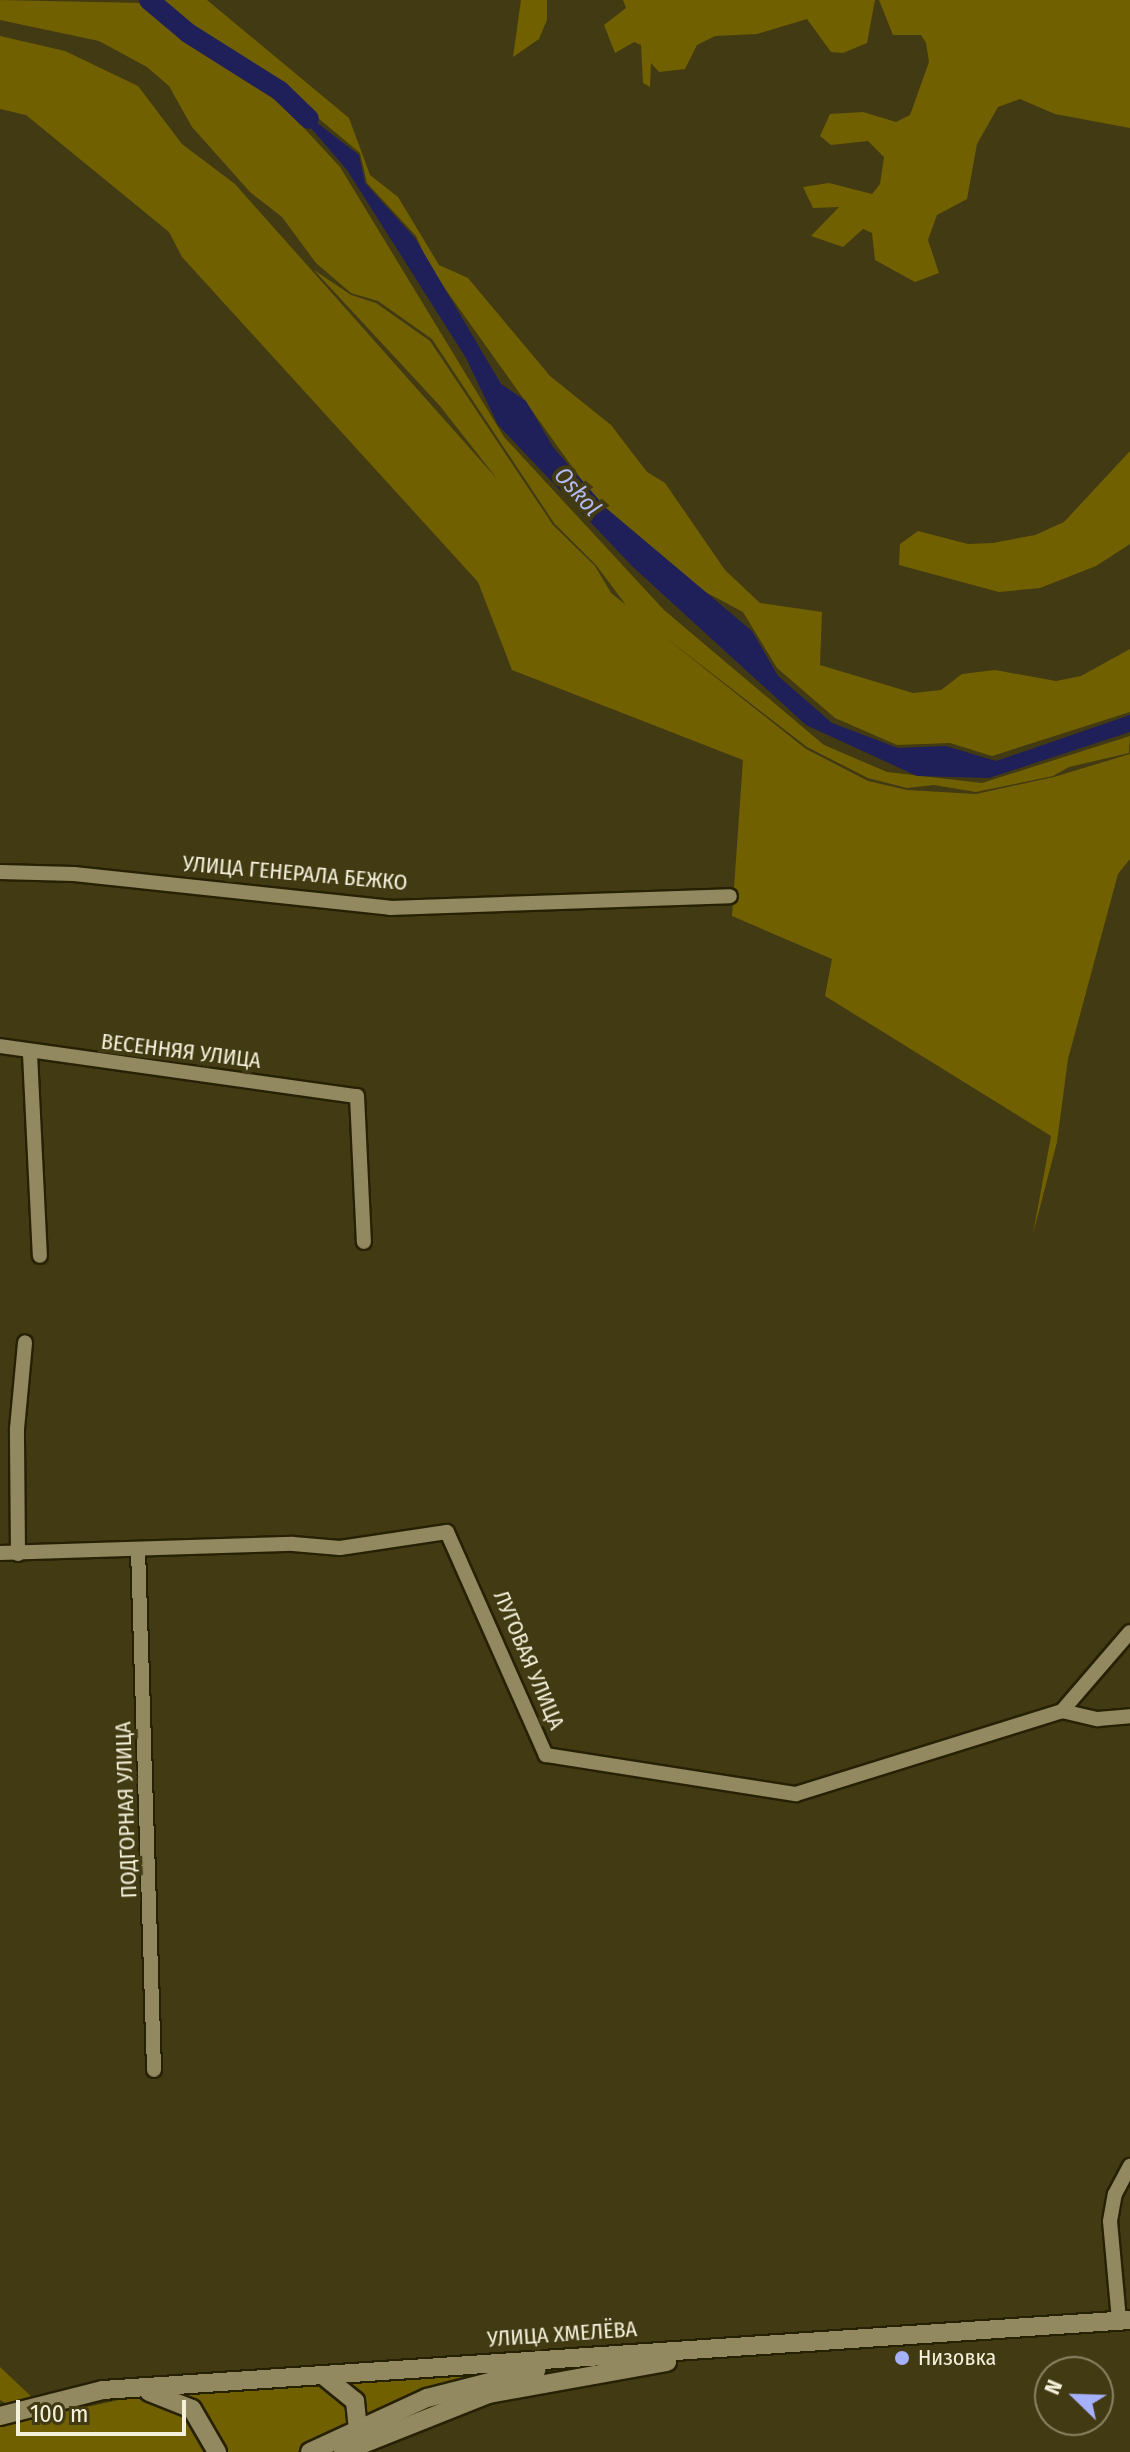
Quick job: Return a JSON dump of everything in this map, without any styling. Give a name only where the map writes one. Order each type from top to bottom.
[{"type":"main road","name":"УЛИЦА ХМЕЛЁВА","points":[[0,2419],[103,2390],[1125,2320]]},
{"type":"main road","points":[[310,2452],[354,2441],[489,2394],[593,2371],[1125,2320]]},
{"type":"main road","points":[[354,2441],[475,2382],[613,2354]]},
{"type":"main road","points":[[324,2376],[355,2401],[354,2441]]},
{"type":"main road","points":[[0,2419],[110,2394],[156,2393],[192,2409],[214,2449]]},
{"type":"street","name":"УЛИЦА ГЕНЕРАЛА БЕЖКО","points":[[0,872],[74,874],[390,908],[730,896]]},
{"type":"street","name":"ВЕСЕННЯЯ УЛИЦА","points":[[0,1046],[30,1054],[357,1096],[364,1242]]},
{"type":"street","points":[[30,1054],[40,1256]]},
{"type":"street","points":[[18,1554],[17,1429],[25,1342]]},
{"type":"street","name":"ЛУГОВАЯ УЛИЦА","points":[[0,1553],[340,1548],[447,1532],[546,1755],[796,1794],[1062,1711],[1130,1716]]},
{"type":"street","name":"ПОДГОРНАЯ УЛИЦА","points":[[138,1549],[154,2070]]},
{"type":"street","points":[[1062,1711],[1130,1632]]},
{"type":"street","points":[[1125,2320],[1110,2221],[1115,2194],[1130,2166]]},
{"type":"shaded area","points":[[0,0],[143,3],[268,89],[340,167],[504,437],[664,610],[824,745],[887,772],[982,783],[1130,736],[1129,753],[1069,767],[1053,776],[976,792],[934,785],[907,788],[868,778],[807,747],[661,634],[806,749],[868,781],[907,790],[976,794],[1054,777],[1130,754],[1130,859],[1118,874],[1068,1059],[1057,1142],[1033,1234],[1051,1136],[825,996],[832,959],[732,916],[743,760],[512,670],[478,582],[182,257],[169,232],[26,115],[0,109],[0,36],[65,51],[138,86],[182,144],[235,184],[498,480],[440,406],[314,270],[351,295],[376,303],[430,341],[553,525],[595,566],[611,593],[626,605],[596,565],[554,523],[432,339],[378,301],[351,293],[316,263],[282,217],[250,192],[192,127],[169,86],[147,67],[99,41],[0,20]]},
{"type":"shaded area","points":[[155,0],[207,0],[349,118],[370,175],[398,197],[439,265],[468,278],[550,376],[611,425],[647,472],[665,483],[725,570],[760,603],[822,612],[820,665],[913,693],[941,690],[962,674],[995,670],[1056,681],[1081,676],[1130,649],[1130,712],[992,756],[950,743],[897,745],[835,718],[777,668],[743,612],[679,578],[593,496],[431,269],[416,236],[367,183],[360,153],[282,88]]},
{"type":"shaded area","points":[[521,0],[547,0],[547,20],[539,39],[513,57]]},
{"type":"shaded area","points":[[623,0],[875,0],[867,43],[843,53],[831,52],[807,19],[757,34],[715,36],[697,45],[685,69],[659,72],[651,63],[650,87],[643,83],[641,45],[634,42],[615,53],[604,25],[626,8]]},
{"type":"shaded area","points":[[879,0],[1130,0],[1130,128],[1055,114],[1020,99],[998,107],[977,144],[967,199],[937,215],[928,240],[939,273],[915,282],[875,260],[872,233],[863,229],[843,247],[811,236],[839,207],[813,208],[803,187],[829,183],[872,194],[880,184],[884,157],[868,141],[831,145],[820,136],[830,114],[863,112],[896,122],[910,115],[929,62],[926,43],[921,35],[893,35]]},
{"type":"shaded area","points":[[1130,451],[1130,544],[1096,566],[1040,588],[999,592],[899,565],[900,544],[918,531],[968,544],[993,543],[1035,535],[1064,522]]},
{"type":"shaded area","points":[[0,2367],[36,2401],[12,2407],[0,2400]]},
{"type":"shaded area","points":[[479,2372],[364,2418],[343,2382]]},
{"type":"shaded area","points":[[325,2383],[337,2388],[355,2421],[297,2452],[221,2452],[164,2389]]},
{"type":"shaded area","points":[[137,2396],[179,2405],[206,2452],[0,2452],[0,2426]]},
{"type":"water","points":[[286,99],[359,155],[365,183],[415,238],[501,384],[526,401],[553,447],[606,508],[752,631],[778,676],[832,723],[898,748],[946,746],[996,761],[1130,715],[1130,732],[989,778],[917,776],[806,725],[633,567],[498,425],[466,358],[347,170]]},
{"type":"waterway","name":"Oskol","points":[[149,0],[188,33],[280,91],[309,119]]},
{"type":"place","name":"Низовка","points":[[902,2358]]}]
